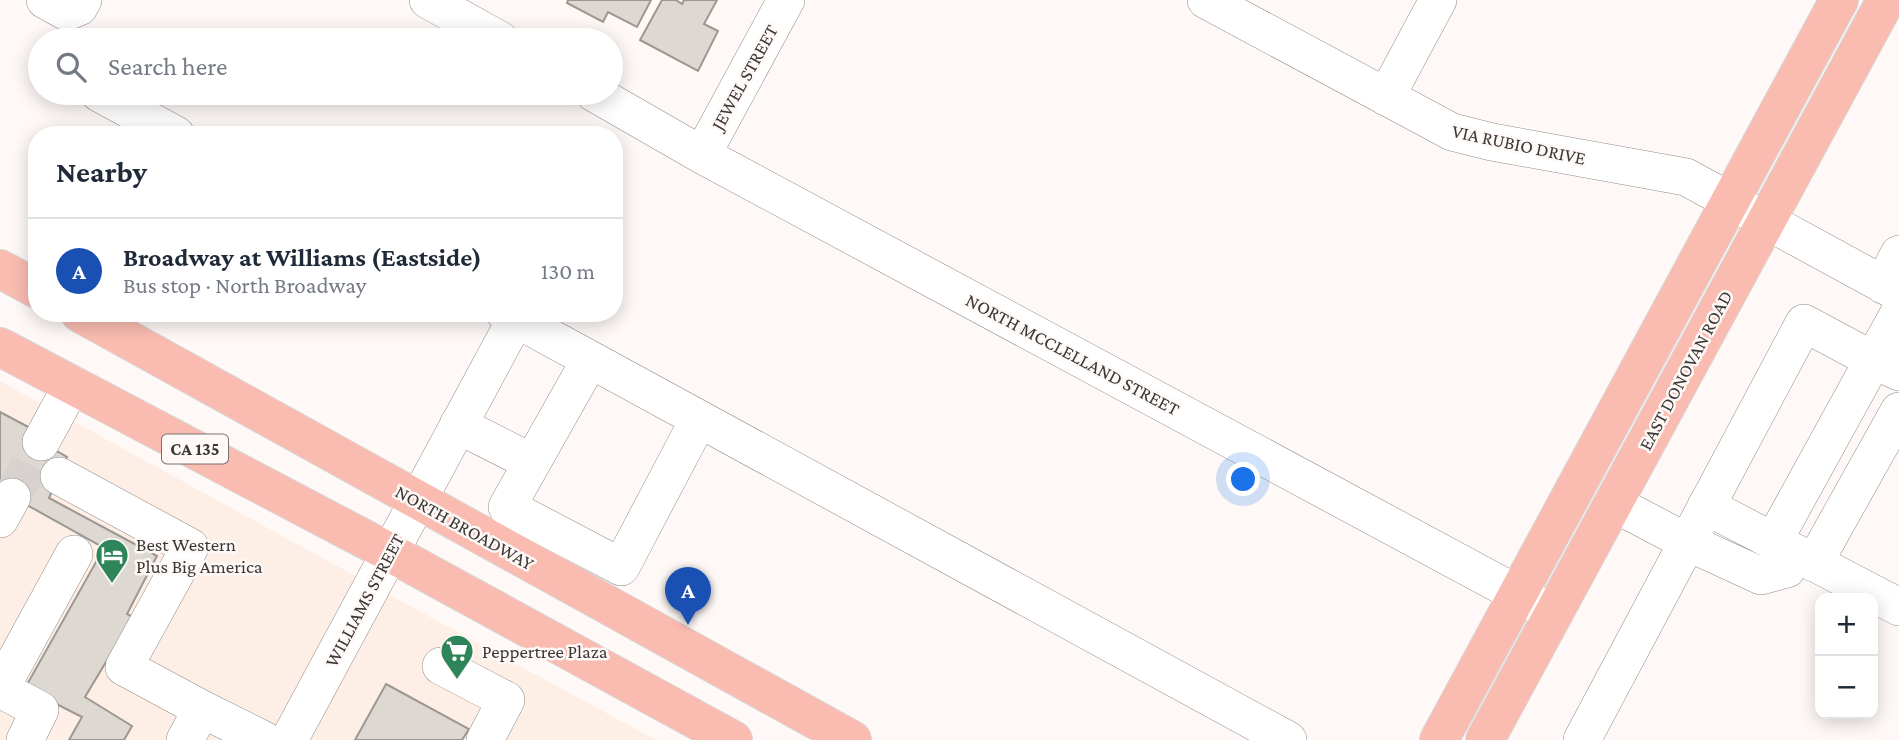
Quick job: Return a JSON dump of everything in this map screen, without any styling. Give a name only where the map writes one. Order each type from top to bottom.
[{"type":"main road","name":"EAST DONOVAN ROAD","points":[[1439,740],[1839,0]]},
{"type":"main road","name":"EAST DONOVAN ROAD","points":[[1485,740],[1886,0]]},
{"type":"main road","points":[[0,269],[28,284]]},
{"type":"main road","name":"NORTH BROADWAY","points":[[96,322],[852,740]]},
{"type":"main road","name":"CA 135","points":[[0,347],[389,552],[733,740]]},
{"type":"street","points":[[45,0],[67,12],[79,7],[83,0]]},
{"type":"street","points":[[428,0],[478,28]]},
{"type":"street","name":"JEWEL STREET","points":[[702,155],[786,0]]},
{"type":"street","name":"VIA RUBIO DRIVE","points":[[1206,0],[1451,132],[1492,142],[1686,177],[1730,202]]},
{"type":"street","points":[[1386,97],[1438,0]]},
{"type":"street","points":[[121,105],[160,126]]},
{"type":"street","name":"NORTH MCCLELLAND STREET","points":[[604,105],[621,125],[702,155],[1553,613]]},
{"type":"street","points":[[1614,503],[1687,542],[1761,576],[1787,569],[1886,366],[1895,286],[1730,202]]},
{"type":"street","name":"WILLIAMS STREET","points":[[289,740],[458,425],[510,322]]},
{"type":"street","points":[[525,322],[1288,740]]},
{"type":"street","points":[[1582,740],[1804,323],[1886,366]]},
{"type":"street","points":[[590,360],[507,507],[621,567]]},
{"type":"street","points":[[41,442],[72,384]]},
{"type":"street","points":[[1794,552],[1899,411]]},
{"type":"street","points":[[601,602],[699,419]]},
{"type":"street","points":[[458,425],[531,462]]},
{"type":"street","points":[[59,476],[190,547],[124,667],[194,725],[264,740]]},
{"type":"street","points":[[1706,506],[1899,607]]},
{"type":"street","points":[[25,740],[40,710],[1,689],[74,554]]},
{"type":"street","points":[[441,666],[506,700],[485,740]]},
{"type":"shaded area","points":[[0,381],[419,611],[656,740],[0,740]]},
{"type":"building","points":[[568,0],[651,0],[637,27],[608,12],[603,22],[567,3]]},
{"type":"building","points":[[662,0],[676,0],[682,4],[684,0],[717,0],[704,24],[718,31],[698,71],[640,40]]},
{"type":"building","name":"Best Western Plus Big America","points":[[0,412],[34,430],[31,436],[67,457],[49,498],[157,556],[127,614],[133,617],[85,697],[132,726],[124,740],[69,740],[82,717],[25,688],[104,548],[0,490]]},
{"type":"building","points":[[386,684],[469,729],[462,740],[355,740]]},
{"type":"tunnel","points":[[12,497],[41,442]]},
{"type":"place","name":"Best Western Plus Big America","points":[[112,585]]},
{"type":"place","name":"Broadway at Williams (Eastside)","points":[[688,625]]},
{"type":"place","name":"Peppertree Plaza","points":[[457,681]]}]
